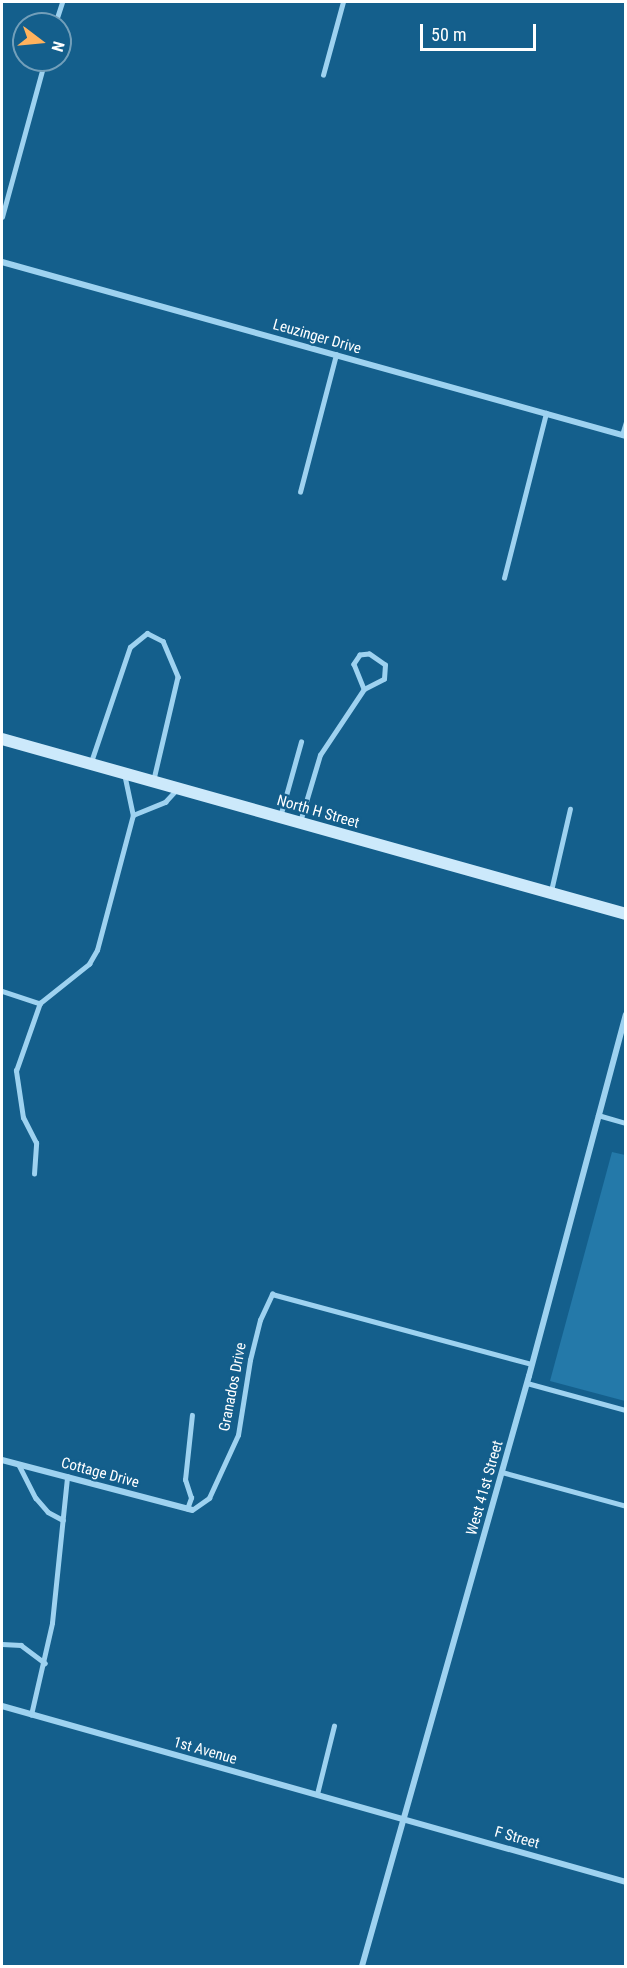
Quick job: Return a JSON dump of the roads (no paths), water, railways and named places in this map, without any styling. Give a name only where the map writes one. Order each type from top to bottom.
[{"type":"street","name":"Leuzinger Drive","points":[[2,262],[624,435]]},
{"type":"street","name":"North H Street","points":[[2,739],[626,914]]},
{"type":"street","name":"West 41st Street","points":[[362,1966],[527,1383],[626,1015]]},
{"type":"street","name":"Cottage Drive","points":[[2,1460],[190,1509]]},
{"type":"street","name":"1st Avenue","points":[[2,1706],[403,1818]]},
{"type":"street","name":"F Street","points":[[403,1818],[626,1882]]},
{"type":"lane","points":[[323,75],[344,2]]},
{"type":"lane","points":[[2,217],[42,72]]},
{"type":"lane","points":[[300,492],[336,355]]},
{"type":"lane","points":[[504,578],[546,413]]},
{"type":"lane","points":[[624,435],[626,422]]},
{"type":"lane","points":[[90,764],[130,647],[147,633],[163,641],[178,677],[153,782]]},
{"type":"lane","points":[[300,822],[320,755],[364,689],[386,675],[382,660],[369,654],[360,655],[354,664],[364,689]]},
{"type":"lane","points":[[280,817],[301,742]]},
{"type":"lane","points":[[34,1174],[36,1143],[23,1118],[16,1071],[40,1003],[89,964],[97,950],[133,815],[125,774]]},
{"type":"lane","points":[[133,815],[165,802],[178,788]]},
{"type":"lane","points":[[550,892],[570,809]]},
{"type":"lane","points":[[2,992],[40,1003]]},
{"type":"lane","points":[[598,1115],[626,1122]]},
{"type":"lane","name":"Granados Drive","points":[[190,1509],[209,1498],[238,1435],[250,1360],[260,1320],[272,1294],[531,1364]]},
{"type":"lane","points":[[527,1383],[626,1410]]},
{"type":"lane","points":[[190,1509],[190,1498],[185,1480],[192,1415]]},
{"type":"lane","points":[[19,1465],[36,1498],[48,1512],[63,1520]]},
{"type":"lane","points":[[502,1472],[626,1506]]},
{"type":"lane","points":[[31,1714],[45,1663],[62,1555],[67,1477]]},
{"type":"lane","points":[[2,1644],[21,1645],[45,1663]]},
{"type":"lane","points":[[317,1794],[334,1726]]}]
